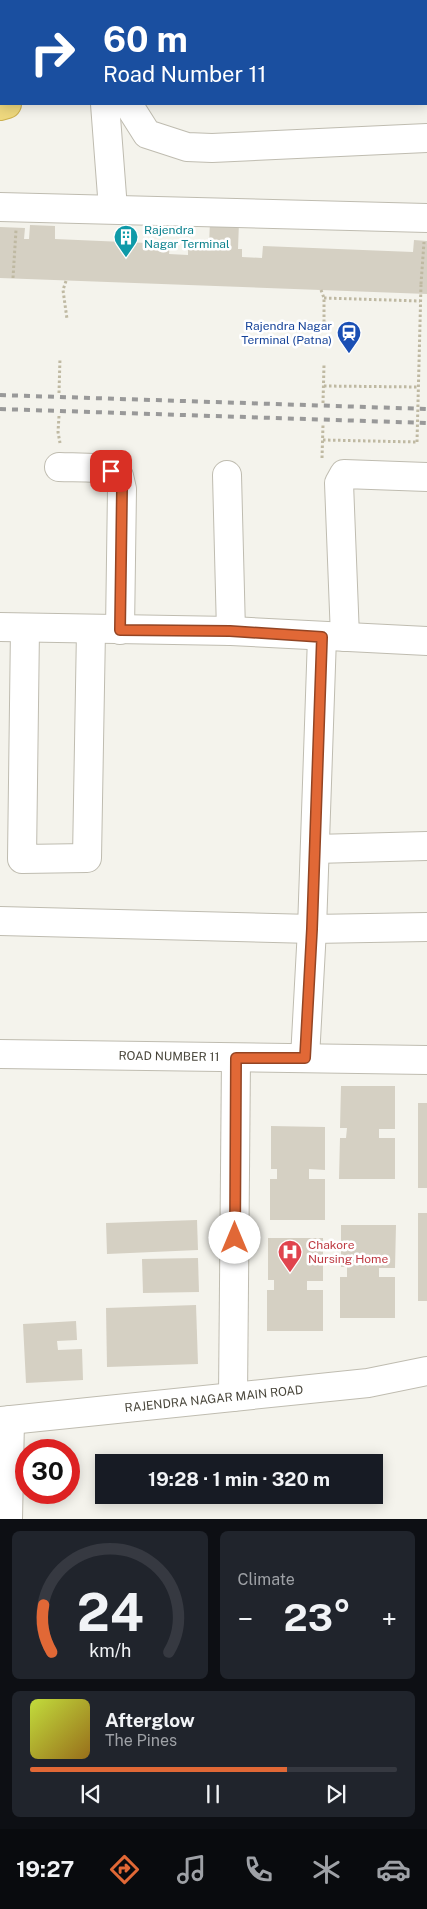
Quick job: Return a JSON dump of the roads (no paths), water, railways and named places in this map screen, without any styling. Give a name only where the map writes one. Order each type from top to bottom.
[{"type":"street","points":[[105,105],[113,209]]},
{"type":"street","points":[[129,105],[147,134],[187,147],[212,148],[427,138]]},
{"type":"street","points":[[6,207],[427,218]]},
{"type":"street","points":[[60,458],[111,471],[119,476],[122,489],[120,630]]},
{"type":"street","points":[[305,1058],[315,848],[334,637],[338,483],[344,474],[427,477]]},
{"type":"street","points":[[227,475],[230,631]]},
{"type":"street","points":[[91,630],[88,858],[22,859],[12,628],[230,631],[427,641]]},
{"type":"street","points":[[315,848],[427,846]]},
{"type":"street","points":[[0,921],[312,929],[427,927]]},
{"type":"street","name":"ROAD NUMBER 11","points":[[0,1054],[427,1060]]},
{"type":"street","points":[[234,1397],[236,1058]]},
{"type":"street","name":"RAJENDRA NAGAR MAIN ROAD","points":[[5,1420],[368,1383],[427,1372]]},
{"type":"street","points":[[5,1420],[8,1519]]},
{"type":"railway","points":[[0,395],[427,409]]},
{"type":"railway","points":[[0,409],[427,423]]},
{"type":"place","name":"Rajendra Nagar Terminal","points":[[126,258]]},
{"type":"place","name":"Rajendra Nagar Terminal (Patna)","points":[[349,354]]},
{"type":"place","name":"Chakore Nursing Home","points":[[290,1273]]}]
